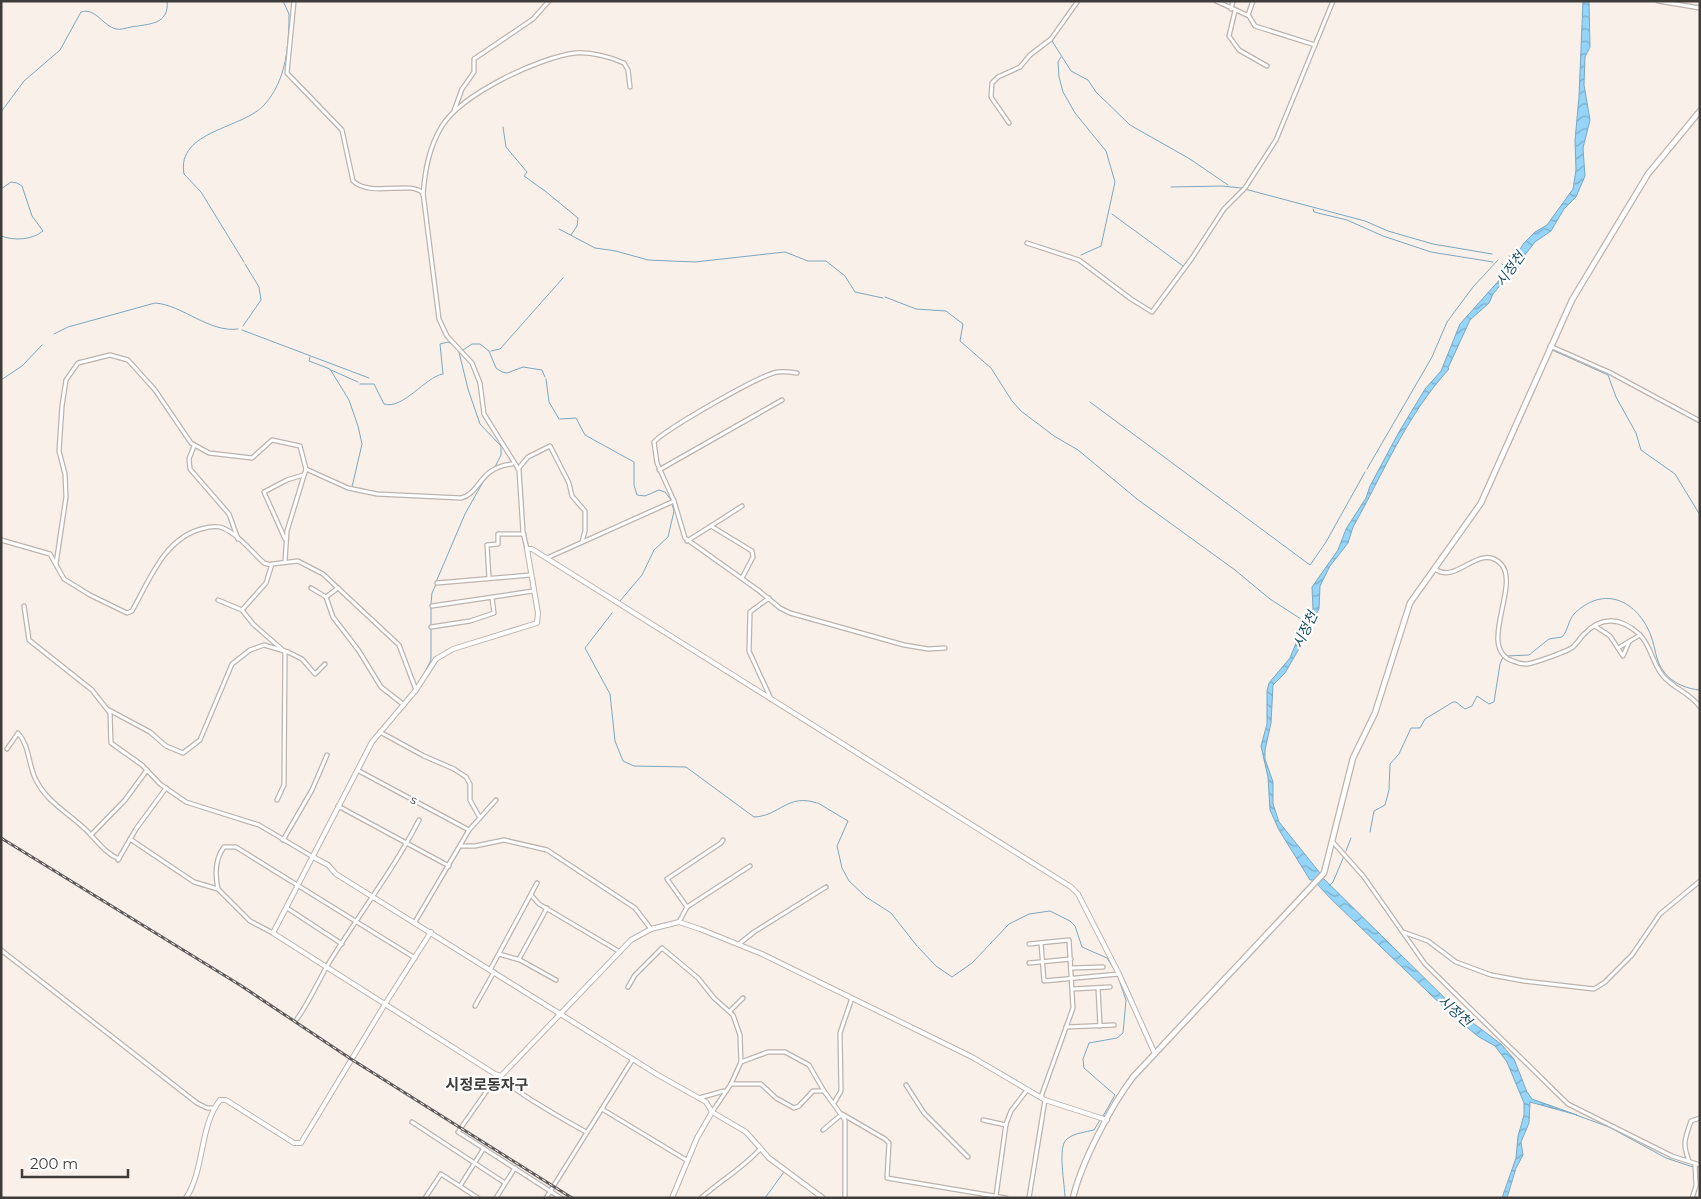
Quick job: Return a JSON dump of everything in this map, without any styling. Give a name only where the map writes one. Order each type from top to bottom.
[{"type":"main road","points":[[1073,1198],[1081,1174],[1107,1120],[1129,1083],[1322,875],[1353,758],[1375,713],[1408,610],[1481,503],[1572,300],[1648,174],[1700,111]]},
{"type":"street","points":[[294,1],[287,73],[342,130],[353,182],[378,190],[418,189],[423,195]]},
{"type":"street","points":[[454,111],[462,90],[474,72],[472,62],[476,56],[533,19],[549,1]]},
{"type":"street","points":[[1009,123],[991,97],[992,83],[998,77],[1020,67],[1030,54],[1051,39],[1078,1]]},
{"type":"street","points":[[1216,1],[1248,15],[1254,25],[1315,45]]},
{"type":"street","points":[[1234,1],[1229,36],[1239,50],[1267,66]]},
{"type":"street","points":[[1248,15],[1253,1]]},
{"type":"street","points":[[1027,242],[1079,260],[1131,299],[1152,312],[1192,258],[1224,209],[1244,189],[1280,134],[1333,1]]},
{"type":"street","points":[[1658,1],[1700,8]]},
{"type":"street","points":[[273,933],[372,742],[416,690],[441,654],[537,623],[538,613],[524,534],[518,469],[513,464],[484,414],[480,382],[472,363],[447,336],[437,310],[423,195],[430,150],[442,126],[454,111],[492,83],[549,61],[574,54],[590,54],[624,63],[628,70],[630,87]]},
{"type":"street","points":[[1550,346],[1609,372],[1700,420]]},
{"type":"street","points":[[56,564],[66,486],[59,450],[66,380],[78,363],[110,355],[131,362],[155,390],[185,437],[194,446],[210,453],[252,458],[269,441],[283,441],[300,446],[306,468],[285,539],[285,561]]},
{"type":"street","points":[[797,373],[779,372],[761,379],[658,438],[654,445],[659,470],[674,501],[687,541],[742,578],[784,611],[833,626],[921,648],[945,648]]},
{"type":"street","points":[[659,470],[782,400]]},
{"type":"street","points":[[194,446],[189,459],[190,469],[228,514],[238,539]]},
{"type":"street","points":[[518,469],[528,457],[550,446],[569,483],[572,496],[585,511],[586,531],[582,542]]},
{"type":"street","points":[[306,468],[348,488],[377,494],[461,498],[468,495],[489,471],[513,464]]},
{"type":"street","points":[[285,539],[264,492],[303,475]]},
{"type":"street","points":[[547,558],[674,501]]},
{"type":"street","points":[[687,541],[742,506]]},
{"type":"street","points":[[1,540],[50,554],[59,573],[69,582],[90,595],[130,613],[164,556],[181,536],[212,526],[223,528],[264,563],[271,565],[285,561],[298,561],[308,564],[338,588],[399,645],[414,680],[416,690]]},
{"type":"street","points":[[711,526],[754,554],[742,578]]},
{"type":"street","points":[[489,578],[487,544],[498,544],[498,534],[524,534]]},
{"type":"street","points":[[527,549],[535,550],[771,700],[1072,887],[1078,894],[1119,974],[1155,1054]]},
{"type":"street","points":[[1435,569],[1441,572],[1452,571],[1482,557],[1493,559],[1502,566],[1506,574],[1507,585],[1499,618],[1499,648],[1502,655],[1511,661],[1529,664],[1569,649],[1594,626],[1604,621],[1616,620],[1626,624],[1640,635],[1646,643],[1657,668],[1669,682],[1691,695],[1700,707]]},
{"type":"street","points":[[242,610],[266,584],[271,565]]},
{"type":"street","points":[[437,583],[530,574]]},
{"type":"street","points":[[311,588],[326,597],[332,618],[359,651],[381,687],[404,705]]},
{"type":"street","points":[[326,597],[338,588]]},
{"type":"street","points":[[432,606],[533,591]]},
{"type":"street","points":[[431,628],[470,621],[494,612],[492,598]]},
{"type":"street","points":[[769,598],[750,612],[748,648],[771,700]]},
{"type":"street","points":[[218,600],[242,610],[253,624],[285,652],[284,785],[277,800]]},
{"type":"street","points":[[24,606],[29,640],[92,690],[108,709],[150,732],[166,746],[183,753],[200,740],[233,662],[250,650],[264,645],[285,652],[302,659],[315,674],[325,664]]},
{"type":"street","points":[[1594,626],[1610,636],[1623,656],[1629,642]]},
{"type":"street","points":[[1618,648],[1640,635]]},
{"type":"street","points":[[108,709],[111,743],[186,802],[252,822],[313,857],[372,896],[708,1104],[712,1112],[746,1132],[760,1149],[823,1198]]},
{"type":"street","points":[[380,732],[424,756],[454,769],[466,777],[470,784],[470,800],[480,818]]},
{"type":"street","points":[[7,749],[18,733],[26,746],[35,779],[43,792],[54,805],[91,835],[104,850],[119,860],[130,839],[166,788]]},
{"type":"street","points":[[283,840],[312,790],[327,755]]},
{"type":"street","points":[[91,835],[125,800],[146,770]]},
{"type":"street","name":"s","points":[[359,770],[469,830]]},
{"type":"street","points":[[415,922],[462,846],[469,830],[496,800]]},
{"type":"street","points":[[338,806],[449,866]]},
{"type":"street","points":[[297,1019],[315,991],[327,966],[420,820]]},
{"type":"street","points":[[130,839],[194,882],[218,889],[250,921],[327,966],[500,1076],[504,1081],[522,1093],[586,1132]]},
{"type":"street","points":[[462,846],[475,846],[504,840],[547,850],[635,908],[651,929]]},
{"type":"street","points":[[687,908],[667,879],[721,843],[722,840]]},
{"type":"street","points":[[1332,841],[1364,877],[1420,959],[1442,983],[1568,1104],[1672,1156],[1700,1165]]},
{"type":"street","points":[[218,889],[217,865],[224,847],[236,847],[415,958]]},
{"type":"street","points":[[679,922],[687,908],[750,866]]},
{"type":"street","points":[[1402,931],[1428,941],[1456,962],[1491,974],[1533,983],[1594,990],[1605,982],[1632,955],[1660,914],[1700,881]]},
{"type":"street","points":[[474,1006],[499,954],[537,884]]},
{"type":"street","points":[[739,944],[754,932],[826,887]]},
{"type":"street","points":[[531,895],[547,908],[620,952]]},
{"type":"street","points":[[287,908],[342,944]]},
{"type":"street","points":[[519,959],[547,908]]},
{"type":"street","points":[[562,1198],[458,1130],[500,1076],[631,940],[651,929],[679,922],[739,944],[852,998],[972,1058],[1043,1099],[1107,1120]]},
{"type":"street","points":[[186,1198],[194,1183],[220,1100],[226,1100],[294,1143],[301,1143],[431,932]]},
{"type":"street","points":[[1029,944],[1069,940],[1073,979],[1073,1008],[1043,1099],[1029,1198]]},
{"type":"street","points":[[1041,943],[1044,981],[1119,974]]},
{"type":"street","points":[[628,987],[635,975],[662,948],[698,978],[714,998],[730,1011],[738,1029],[741,1062],[731,1084],[697,1138],[672,1198]]},
{"type":"street","points":[[1,950],[197,1103],[207,1108],[216,1108]]},
{"type":"street","points":[[499,954],[519,959],[556,980]]},
{"type":"street","points":[[1029,963],[1071,959]]},
{"type":"street","points":[[1072,968],[1103,967]]},
{"type":"street","points":[[1073,989],[1110,987]]},
{"type":"street","points":[[1098,988],[1100,1026]]},
{"type":"street","points":[[730,1011],[743,998]]},
{"type":"street","points":[[834,1103],[841,1091],[840,1033],[852,998]]},
{"type":"street","points":[[1066,1027],[1114,1025]]},
{"type":"street","points":[[741,1062],[768,1052],[785,1052],[808,1065],[824,1091],[842,1114],[845,1124],[846,1198]]},
{"type":"street","points":[[546,1198],[633,1059]]},
{"type":"street","points":[[731,1084],[761,1084],[776,1098],[794,1108],[799,1106],[813,1091],[824,1091]]},
{"type":"street","points":[[906,1085],[924,1113],[968,1157]]},
{"type":"street","points":[[996,1196],[1006,1125],[1011,1111],[1027,1090]]},
{"type":"street","points":[[697,1098],[709,1097],[725,1091]]},
{"type":"street","points":[[602,1109],[688,1161]]},
{"type":"street","points":[[823,1130],[842,1114]]},
{"type":"street","points":[[842,1114],[888,1142],[887,1178],[1006,1198]]},
{"type":"street","points":[[1689,1162],[1684,1148],[1684,1140],[1691,1121],[1700,1118]]},
{"type":"street","points":[[983,1120],[1006,1125]]},
{"type":"street","points":[[412,1122],[505,1183]]},
{"type":"street","points":[[460,1186],[484,1148]]},
{"type":"street","points":[[701,1198],[722,1179],[745,1166],[760,1149]]},
{"type":"street","points":[[1692,1198],[1696,1186],[1695,1164]]},
{"type":"street","points":[[496,1198],[515,1168]]},
{"type":"street","points":[[425,1198],[440,1174],[478,1198]]},
{"type":"water","name":"시정천","points":[[1583,1],[1589,1],[1590,47],[1585,57],[1584,85],[1590,120],[1583,148],[1585,176],[1576,197],[1564,209],[1551,231],[1535,242],[1517,265],[1519,267],[1516,266],[1493,294],[1489,303],[1470,320],[1449,369],[1420,406],[1396,446],[1353,527],[1348,543],[1330,566],[1320,586],[1319,609],[1285,673],[1273,685],[1271,723],[1265,759],[1273,782],[1273,804],[1279,822],[1320,873],[1314,880],[1310,880],[1279,830],[1270,810],[1268,777],[1261,746],[1267,724],[1267,691],[1269,683],[1290,658],[1307,616],[1313,609],[1312,587],[1338,550],[1346,529],[1366,498],[1370,486],[1399,432],[1425,389],[1441,371],[1460,324],[1502,277],[1524,243],[1535,232],[1547,225],[1573,189],[1576,170],[1575,140],[1579,97]]},
{"type":"water","name":"시정천","points":[[1322,877],[1461,1014],[1501,1044],[1514,1059],[1527,1092],[1532,1099],[1577,1115],[1530,1102],[1529,1123],[1521,1142],[1523,1155],[1516,1168],[1507,1198],[1502,1198],[1516,1158],[1518,1136],[1524,1115],[1524,1103],[1507,1062],[1495,1046],[1479,1037],[1453,1016],[1332,900],[1316,883]]},
{"type":"waterway","points":[[1,112],[24,81],[60,50],[81,12],[91,12],[111,27],[122,29],[151,24],[161,19],[165,15],[167,1]]},
{"type":"waterway","points":[[244,262],[201,192],[184,174],[184,159],[190,148],[201,139],[255,112],[272,95],[281,76],[288,44],[289,14],[283,1]]},
{"type":"waterway","points":[[1052,41],[1071,71],[1088,80],[1096,92],[1130,125],[1190,159],[1228,185]]},
{"type":"waterway","points":[[1061,57],[1058,62],[1063,92],[1075,113],[1106,151],[1115,182],[1101,246],[1081,255]]},
{"type":"waterway","points":[[503,127],[506,147],[527,172],[524,176],[578,218],[577,226],[571,235]]},
{"type":"waterway","points":[[1,189],[11,182],[22,186],[32,216],[43,231],[23,239],[1,236]]},
{"type":"waterway","points":[[1171,187],[1222,186],[1241,188],[1365,221],[1388,231],[1433,244],[1492,254]]},
{"type":"waterway","points":[[1313,209],[1314,212],[1347,220],[1383,236],[1431,252],[1493,262]]},
{"type":"waterway","points":[[1112,214],[1183,266]]},
{"type":"waterway","points":[[559,229],[595,248],[616,251],[648,260],[695,262],[785,252],[808,261],[826,261],[845,276],[855,292],[883,298]]},
{"type":"waterway","name":"시정천","points":[[1509,256],[1514,258]]},
{"type":"waterway","name":"시정천","points":[[1367,469],[1432,357],[1447,322],[1473,287],[1498,260]]},
{"type":"waterway","points":[[243,326],[261,300],[259,287],[245,264]]},
{"type":"waterway","name":"시정천","points":[[1502,264],[1507,268]]},
{"type":"waterway","points":[[491,351],[500,349],[563,278]]},
{"type":"waterway","name":"시정천","points":[[885,297],[916,309],[946,311],[963,324],[960,341],[991,368],[1012,401],[1021,411],[1054,436],[1078,450],[1137,499],[1235,570],[1270,599],[1304,621]]},
{"type":"waterway","points":[[54,334],[68,327],[155,303],[176,308],[217,327],[238,329]]},
{"type":"waterway","points":[[242,330],[369,378]]},
{"type":"waterway","points":[[360,384],[374,384],[384,404],[391,405],[399,402],[436,376],[443,374],[440,344],[448,342],[452,344]]},
{"type":"waterway","points":[[463,350],[472,344],[480,344],[489,351],[496,368],[502,372],[507,373],[523,367],[542,370],[545,377]]},
{"type":"waterway","points":[[1,380],[22,366],[42,345]]},
{"type":"waterway","points":[[1552,350],[1608,375],[1616,397],[1636,433],[1641,450],[1675,474],[1700,515]]},
{"type":"waterway","points":[[459,352],[468,389],[480,424],[501,446],[501,455],[495,467]]},
{"type":"waterway","points":[[310,357],[309,361],[330,369],[349,400],[358,426],[362,444],[352,487]]},
{"type":"waterway","points":[[331,370],[358,382]]},
{"type":"waterway","points":[[546,379],[549,402],[559,419]]},
{"type":"waterway","points":[[1090,402],[1310,565],[1326,542],[1365,472]]},
{"type":"waterway","points":[[560,419],[576,418],[585,435],[634,462],[634,485],[637,495],[645,496],[659,490],[665,492],[671,500]]},
{"type":"waterway","points":[[436,582],[465,514],[483,482],[490,474]]},
{"type":"waterway","points":[[620,601],[642,575],[654,550],[668,537],[674,511],[672,504]]},
{"type":"waterway","points":[[431,604],[432,593],[436,584]]},
{"type":"waterway","points":[[1507,656],[1529,655],[1549,639],[1562,637],[1574,614],[1585,605],[1597,600],[1608,599],[1619,601],[1629,606],[1638,614],[1651,636],[1659,663],[1667,676],[1680,685],[1700,690]]},
{"type":"waterway","points":[[420,681],[431,660],[431,607]]},
{"type":"waterway","points":[[612,613],[585,648],[610,694],[615,741],[623,761],[634,766],[686,767],[754,817],[763,816],[798,801],[817,803]]},
{"type":"waterway","points":[[1370,832],[1374,811],[1385,805],[1389,790],[1390,764],[1399,754],[1411,728],[1420,728],[1425,719],[1453,702],[1456,702],[1465,709],[1472,706],[1477,696],[1489,704],[1494,702],[1500,664],[1503,657]]},
{"type":"waterway","points":[[818,803],[848,821],[837,846],[842,868],[849,881],[866,897],[891,913],[917,946]]},
{"type":"waterway","points":[[1346,851],[1351,838]]},
{"type":"waterway","points":[[1329,886],[1333,882],[1344,856]]},
{"type":"waterway","points":[[918,947],[936,966],[952,977],[972,963],[1009,924],[1029,914],[1050,911],[1070,921],[1075,926],[1082,947],[1107,958],[1117,974]]},
{"type":"waterway","points":[[1103,1116],[1115,1095],[1084,1068],[1083,1059],[1089,1043],[1117,1038],[1123,1033],[1126,1000],[1118,977]]},
{"type":"waterway","points":[[1576,1115],[1609,1127],[1666,1158],[1693,1167]]},
{"type":"waterway","points":[[1065,1198],[1062,1166],[1064,1143],[1073,1135],[1094,1130],[1100,1120]]},
{"type":"waterway","points":[[765,1198],[784,1172]]},
{"type":"railway","points":[[1,838],[240,985],[351,1059],[572,1198]]},
{"type":"district","name":"시정로동자구","points":[[487,1085]]}]
